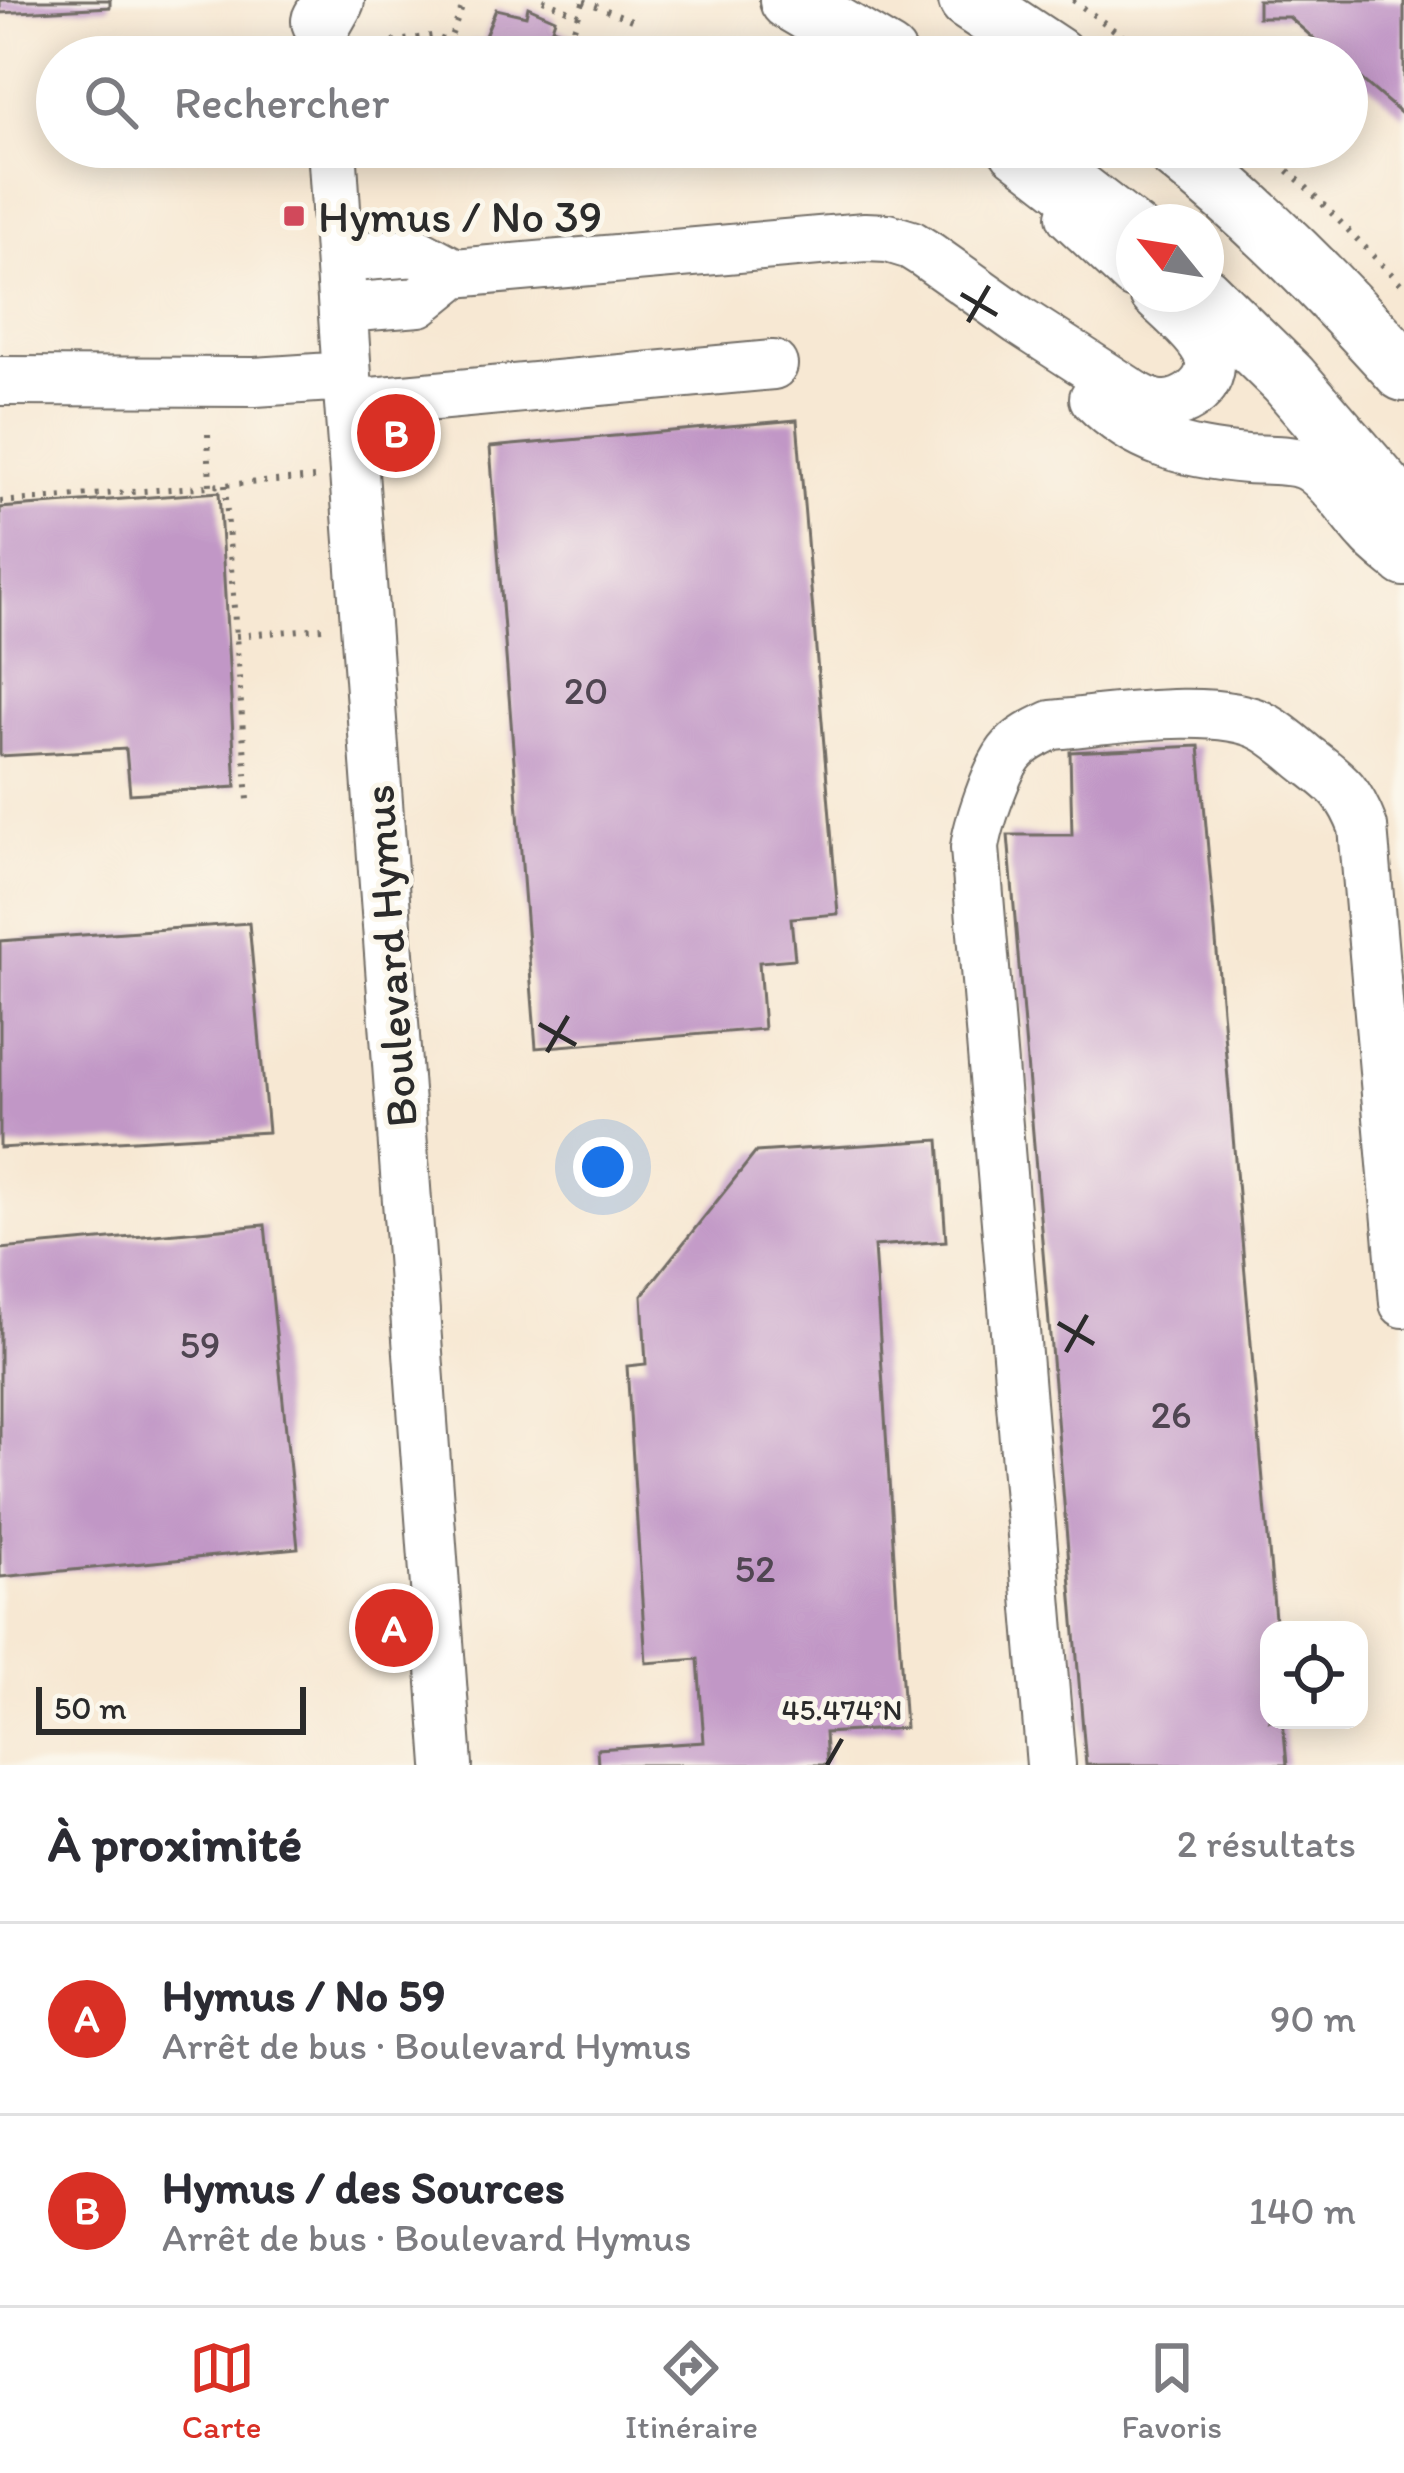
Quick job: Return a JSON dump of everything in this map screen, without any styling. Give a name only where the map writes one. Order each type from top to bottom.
[{"type":"main road","points":[[790,0],[851,36]]},
{"type":"main road","points":[[969,0],[1023,36]]},
{"type":"main road","points":[[1046,168],[1116,222]]},
{"type":"main road","points":[[1197,168],[1268,229],[1404,370]]},
{"type":"main road","points":[[1219,312],[1300,392],[1404,513]]},
{"type":"street","name":"Boulevard Hymus","points":[[334,168],[448,1765]]},
{"type":"street","points":[[1019,168],[1116,258]]},
{"type":"street","points":[[343,308],[418,302],[455,273],[888,238],[927,255],[1136,396],[1168,406],[1198,390],[1211,365],[1205,347],[1171,312]]},
{"type":"street","points":[[340,258],[416,252],[455,273]]},
{"type":"street","points":[[1019,321],[1127,428],[1183,449],[1308,466],[1404,562]]},
{"type":"street","points":[[0,381],[255,382],[348,390],[773,365]]},
{"type":"street","points":[[1051,1765],[975,848],[979,824],[1010,753],[1031,735],[1052,724],[1208,713],[1244,719],[1268,729],[1353,801],[1363,827],[1404,1303]]},
{"type":"path","points":[[451,36],[465,0]]},
{"type":"path","points":[[540,13],[544,0],[579,15]]},
{"type":"path","points":[[574,28],[584,0],[634,21]]},
{"type":"path","points":[[1073,0],[1122,36]]},
{"type":"path","points":[[334,24],[432,36]]},
{"type":"path","points":[[1286,168],[1404,286]]},
{"type":"path","points":[[208,434],[210,486]]},
{"type":"path","points":[[0,502],[316,478]]},
{"type":"path","points":[[225,485],[248,800]]},
{"type":"path","points":[[236,636],[326,628]]},
{"type":"building","points":[[0,0],[110,0],[110,7],[0,13]]},
{"type":"building","points":[[1258,0],[1404,0],[1404,116],[1368,85],[1368,36],[1311,36],[1289,17],[1258,17]]},
{"type":"building","points":[[528,7],[555,19],[552,28],[573,36],[485,36],[496,9],[526,16]]},
{"type":"building","points":[[797,420],[838,914],[791,918],[795,959],[759,962],[764,1029],[536,1048],[490,447]]},
{"type":"building","points":[[219,492],[236,787],[130,794],[126,749],[0,756],[0,508]]},
{"type":"building","points":[[1199,746],[1275,1621],[1260,1621],[1260,1729],[1284,1729],[1287,1765],[1086,1765],[1008,835],[1072,835],[1070,752]]},
{"type":"building","points":[[249,923],[268,1132],[0,1148],[0,941]]},
{"type":"building","points":[[939,1140],[946,1241],[874,1246],[905,1728],[825,1733],[827,1765],[598,1765],[597,1749],[704,1742],[698,1659],[646,1663],[627,1366],[646,1364],[642,1295],[756,1152]]},
{"type":"building","points":[[265,1225],[298,1548],[0,1577],[0,1249]]},
{"type":"place","name":"Hymus / No 39","points":[[294,216]]},
{"type":"place","name":"Hymus / des Sources","points":[[396,433]]},
{"type":"place","name":"Hymus / No 59","points":[[394,1628]]}]
